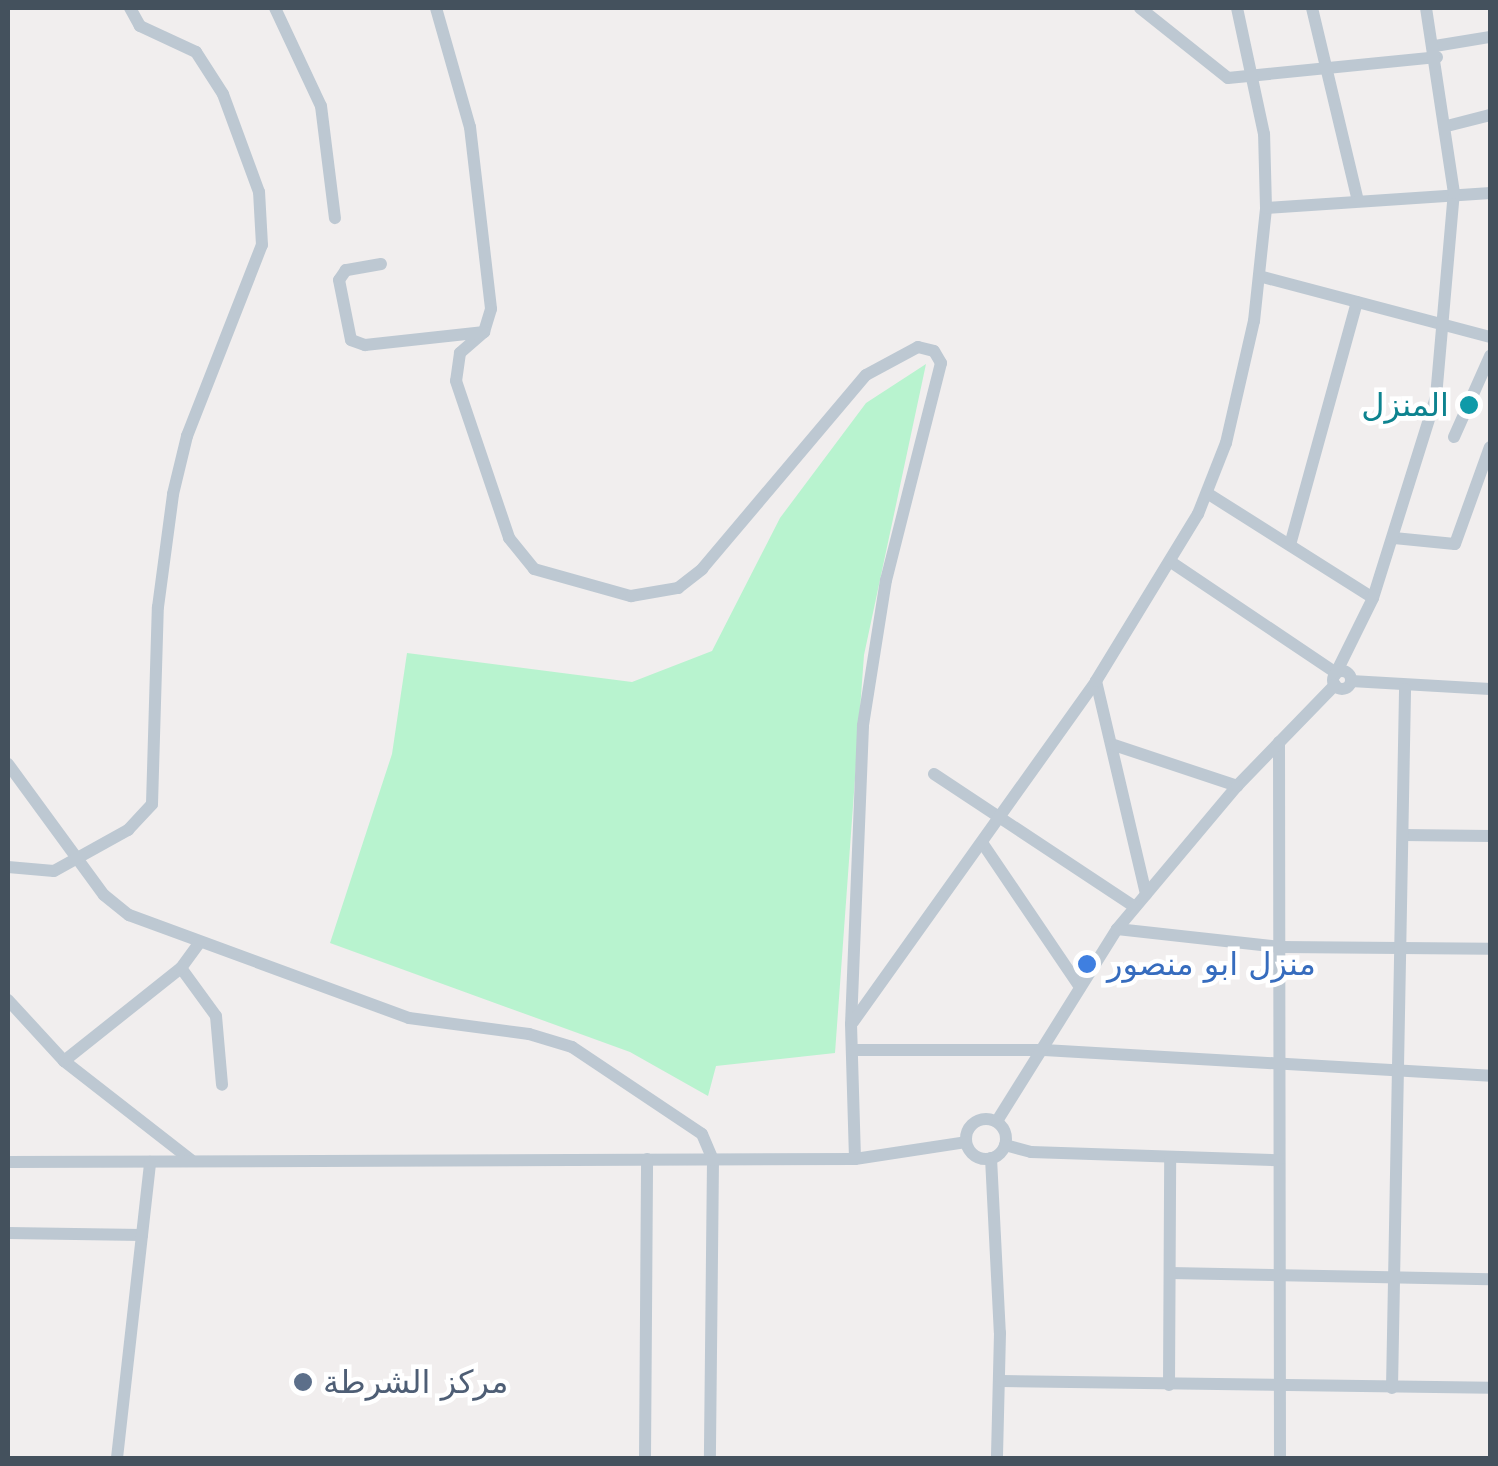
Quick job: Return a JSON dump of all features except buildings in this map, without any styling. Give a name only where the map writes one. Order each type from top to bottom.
[{"type":"street","points":[[8,867],[46,874],[138,824],[152,804],[158,607],[173,494],[187,436],[262,245],[260,192],[223,94],[196,52],[140,26],[130,8]]},
{"type":"street","points":[[276,8],[316,87],[335,218]]},
{"type":"street","points":[[436,8],[456,64],[475,159],[491,309],[484,332],[460,353],[456,381],[514,548],[542,574],[644,596],[669,592],[694,577],[866,374],[913,348],[938,357],[939,379],[896,534],[870,673],[858,797],[852,1024],[854,1159]]},
{"type":"street","points":[[1140,8],[1228,78],[1254,80],[1329,70],[1436,52],[1490,37]]},
{"type":"street","points":[[852,1024],[984,844],[1096,681],[1170,562],[1226,443],[1259,276],[1266,208],[1254,80],[1237,8]]},
{"type":"street","points":[[1312,8],[1358,200]]},
{"type":"street","points":[[996,1121],[1117,928],[1335,678],[1373,598],[1436,396],[1445,326],[1454,193],[1436,52],[1426,8]]},
{"type":"street","points":[[1447,126],[1490,115]]},
{"type":"street","points":[[1266,208],[1490,193]]},
{"type":"street","points":[[381,264],[346,270],[339,280],[351,340],[365,344],[484,332]]},
{"type":"street","points":[[1259,276],[1490,338]]},
{"type":"street","points":[[1290,546],[1357,302]]},
{"type":"street","points":[[1454,437],[1490,356]]},
{"type":"street","points":[[1394,538],[1455,544],[1490,447]]},
{"type":"street","points":[[1206,492],[1373,598]]},
{"type":"street","points":[[1170,562],[1335,678]]},
{"type":"street","points":[[1335,678],[1346,671],[1352,681],[1405,689],[1490,688]]},
{"type":"street","points":[[1096,681],[1146,894]]},
{"type":"street","points":[[1392,1388],[1405,689]]},
{"type":"street","points":[[1279,742],[1280,1458]]},
{"type":"street","points":[[1114,746],[1237,786]]},
{"type":"street","points":[[8,764],[77,859],[120,909],[199,943],[409,1018],[529,1034],[572,1047],[702,1134],[712,1160],[710,1458]]},
{"type":"street","points":[[934,774],[1135,907]]},
{"type":"street","points":[[1403,835],[1490,836]]},
{"type":"street","points":[[984,844],[1080,988]]},
{"type":"street","points":[[1117,928],[1280,947],[1490,949]]},
{"type":"street","points":[[64,1062],[181,968],[199,943]]},
{"type":"street","points":[[181,968],[216,1016],[222,1085]]},
{"type":"street","points":[[10,1009],[64,1062],[192,1160]]},
{"type":"street","points":[[852,1050],[1044,1050],[1490,1076]]},
{"type":"street","points":[[966,1142],[972,1123],[996,1121]]},
{"type":"street","points":[[996,1121],[1006,1145]]},
{"type":"street","points":[[9,1160],[854,1159],[966,1142]]},
{"type":"street","points":[[966,1142],[977,1157],[991,1158],[1006,1145]]},
{"type":"street","points":[[1006,1145],[1031,1152],[1278,1160]]},
{"type":"street","points":[[645,1458],[647,1158]]},
{"type":"street","points":[[991,1158],[1001,1381],[997,1458]]},
{"type":"street","points":[[1169,1385],[1170,1158]]},
{"type":"street","points":[[116,1458],[150,1162]]},
{"type":"street","points":[[8,1233],[142,1235]]},
{"type":"street","points":[[1170,1273],[1490,1279]]},
{"type":"street","points":[[1001,1381],[1279,1388],[1490,1388]]},
{"type":"green space","points":[[926,364],[864,655],[835,1053],[716,1066],[708,1096],[630,1052],[330,943],[392,754],[407,653],[632,682],[712,651],[780,518],[866,403]]},
{"type":"place","name":"المنزل","points":[[1469,405]]},
{"type":"place","name":"منزل ابو منصور","points":[[1087,964]]},
{"type":"place","name":"مركز الشرطة","points":[[303,1382]]}]
